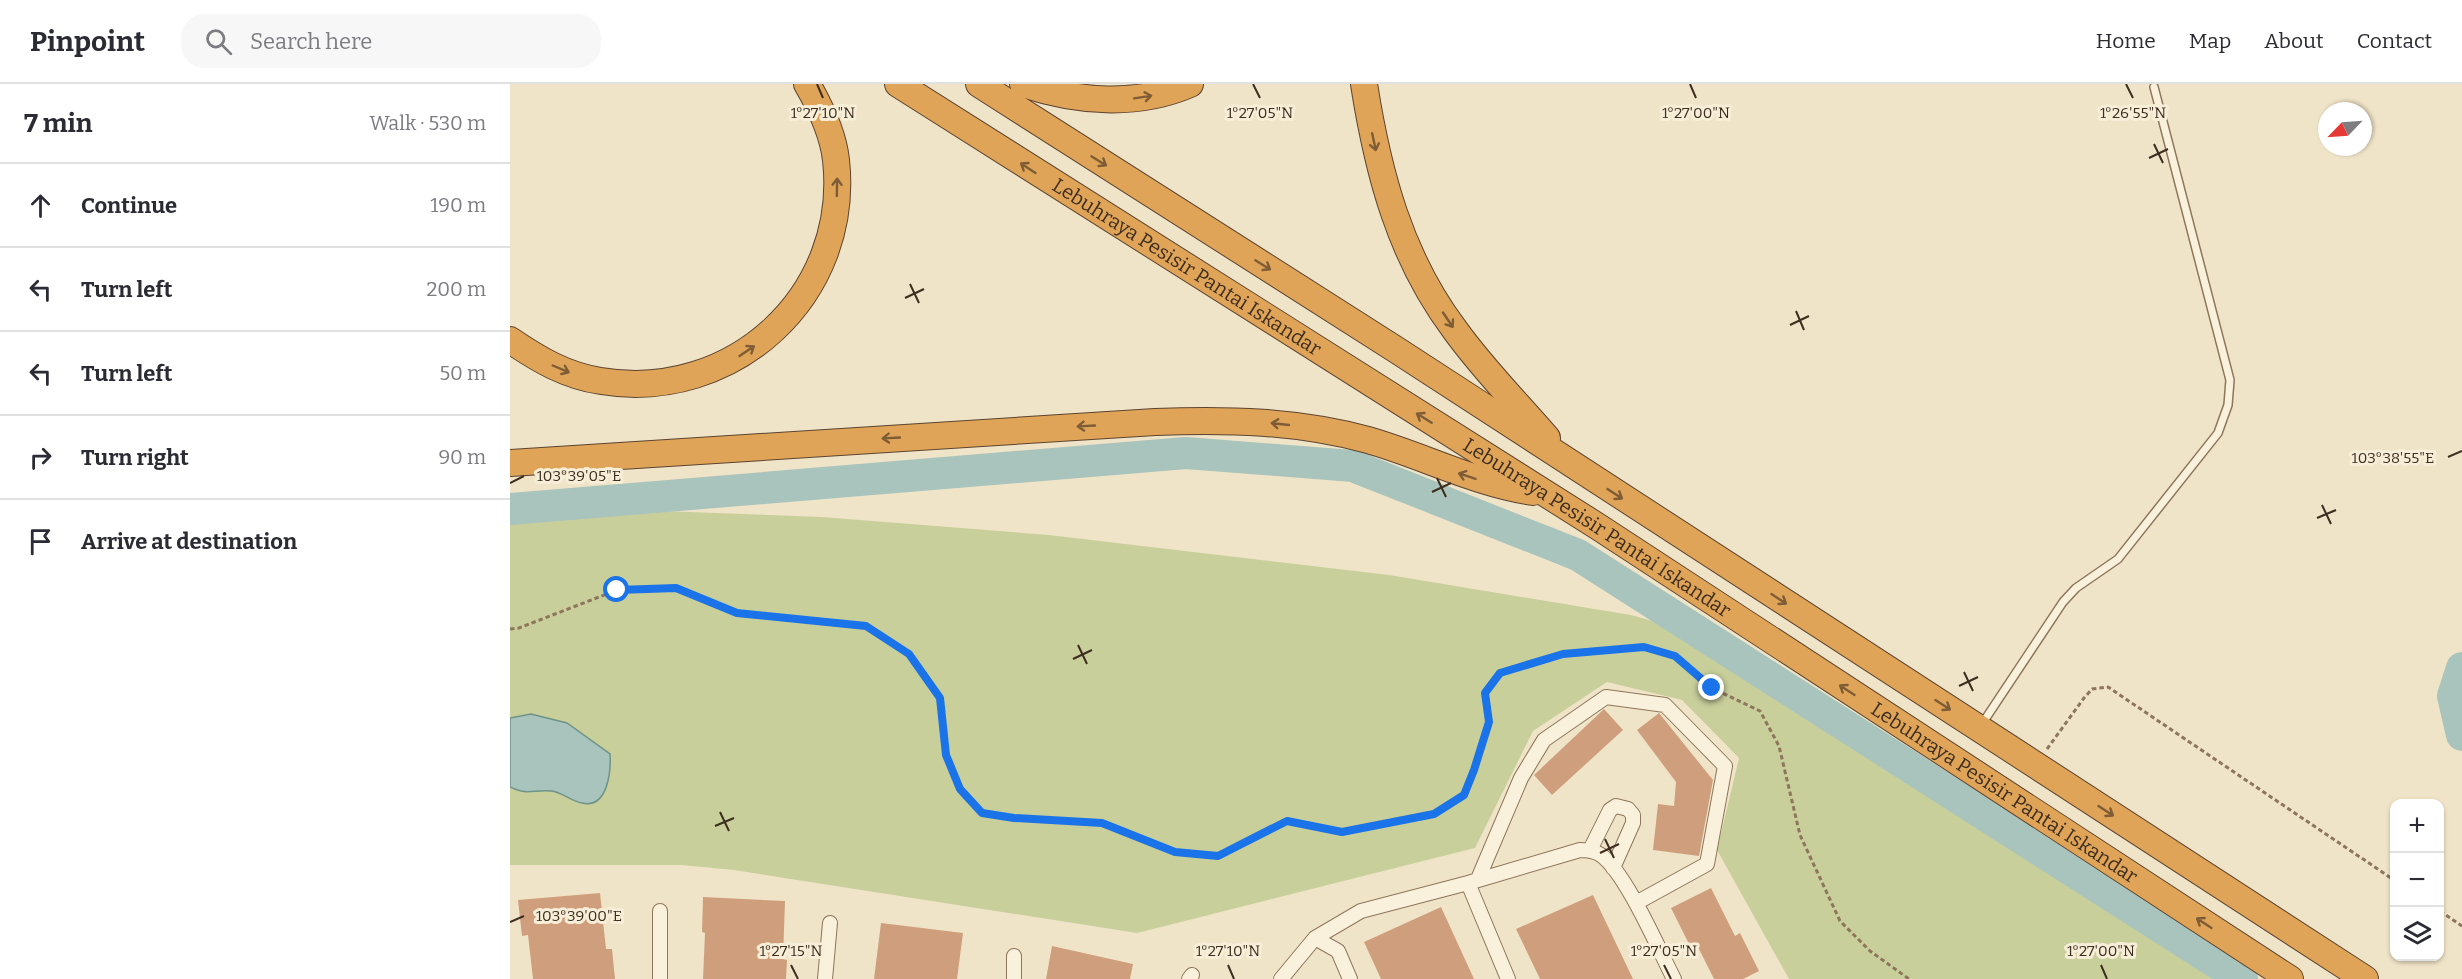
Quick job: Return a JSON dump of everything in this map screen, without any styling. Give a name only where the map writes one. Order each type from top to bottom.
[{"type":"highway","points":[[510,340],[550,364],[578,376],[600,381],[649,384],[699,374],[744,353],[765,338],[784,320],[813,280],[829,241],[837,208],[836,158],[830,131],[807,84]]},
{"type":"highway","name":"Lebuhraya Pesisir Pantai Iskandar","points":[[898,84],[1545,494],[2290,979]]},
{"type":"highway","name":"Lebuhraya Pesisir Pantai Iskandar","points":[[979,84],[1395,349],[2365,979]]},
{"type":"highway","points":[[1023,84],[1068,94],[1117,101],[1149,97],[1190,84]]},
{"type":"highway","points":[[1364,84],[1372,135],[1389,201],[1415,267],[1432,297],[1470,350],[1566,462]]},
{"type":"highway","points":[[510,463],[1155,422],[1242,420],[1330,431],[1414,455],[1485,482],[1545,494]]},
{"type":"street","points":[[1508,979],[1473,881],[1521,778],[1544,740],[1606,697],[1665,705],[1725,766],[1707,864],[1636,903]]},
{"type":"street","points":[[1585,850],[1610,810],[1616,806],[1628,809],[1633,815],[1633,823],[1613,868]]},
{"type":"street","points":[[1281,979],[1315,938],[1361,911],[1585,850],[1602,856],[1613,868],[1636,903],[1674,979]]},
{"type":"street","points":[[660,911],[660,979]]},
{"type":"street","points":[[825,979],[830,923]]},
{"type":"street","points":[[1315,938],[1338,951],[1350,979]]},
{"type":"street","points":[[1014,956],[1014,979]]},
{"type":"lane","points":[[1979,729],[2063,602],[2076,588],[2118,559],[2218,433],[2228,405],[2230,380],[2154,87]]},
{"type":"path","points":[[510,629],[519,628],[617,590],[676,588],[737,613],[866,626],[909,654],[940,698],[946,755],[960,789],[982,813],[1014,818],[1102,823],[1175,852],[1218,856],[1287,821],[1342,832],[1434,814],[1464,795],[1489,722],[1485,693],[1500,673],[1563,654],[1644,647],[1675,656],[1712,688],[1760,711],[1779,746],[1800,834],[1840,921],[1870,951],[1909,979]]},
{"type":"path","points":[[2035,765],[2092,689],[2108,687],[2390,877]]},
{"type":"path","points":[[2444,914],[2462,926]]},
{"type":"green space","points":[[555,507],[822,517],[1049,535],[1389,575],[1631,615],[1677,628],[1758,674],[2223,979],[1789,979],[1717,850],[1739,758],[1682,700],[1607,682],[1533,731],[1475,848],[1137,933],[734,870],[681,865],[510,865],[510,511]]},
{"type":"water","points":[[531,714],[567,723],[610,754],[610,770],[606,787],[603,795],[597,800],[582,803],[555,792],[527,792],[510,787],[510,718]]},
{"type":"building","points":[[1604,709],[1623,730],[1552,795],[1534,775]]},
{"type":"building","points":[[1659,713],[1713,780],[1699,856],[1653,850],[1658,804],[1674,806],[1676,782],[1637,730]]},
{"type":"building","points":[[1711,888],[1735,936],[1740,933],[1759,971],[1743,979],[1714,979],[1696,943],[1690,946],[1671,908]]},
{"type":"building","points":[[600,893],[606,949],[612,949],[615,979],[533,979],[528,935],[522,936],[518,900]]},
{"type":"building","points":[[1593,895],[1633,979],[1540,979],[1516,929]]},
{"type":"building","points":[[703,897],[785,901],[783,959],[787,960],[786,979],[703,979],[705,933],[702,932]]},
{"type":"building","points":[[1441,907],[1474,979],[1381,979],[1364,942]]},
{"type":"building","points":[[881,923],[963,933],[957,979],[874,979]]},
{"type":"building","points":[[1052,946],[1133,964],[1130,979],[1046,979]]},
{"type":"waterway","points":[[510,509],[1186,453],[1353,466],[1578,555],[2242,979]]},
{"type":"waterway","points":[[2462,668],[2453,696],[2462,735]]},
{"type":"route","points":[[617,590],[676,588],[737,613],[866,626],[909,654],[940,698],[946,755],[960,789],[982,813],[1014,818],[1102,823],[1175,852],[1218,856],[1287,821],[1342,832],[1434,814],[1464,795],[1489,722],[1485,693],[1500,673],[1563,654],[1644,647],[1675,656],[1712,688]]}]
